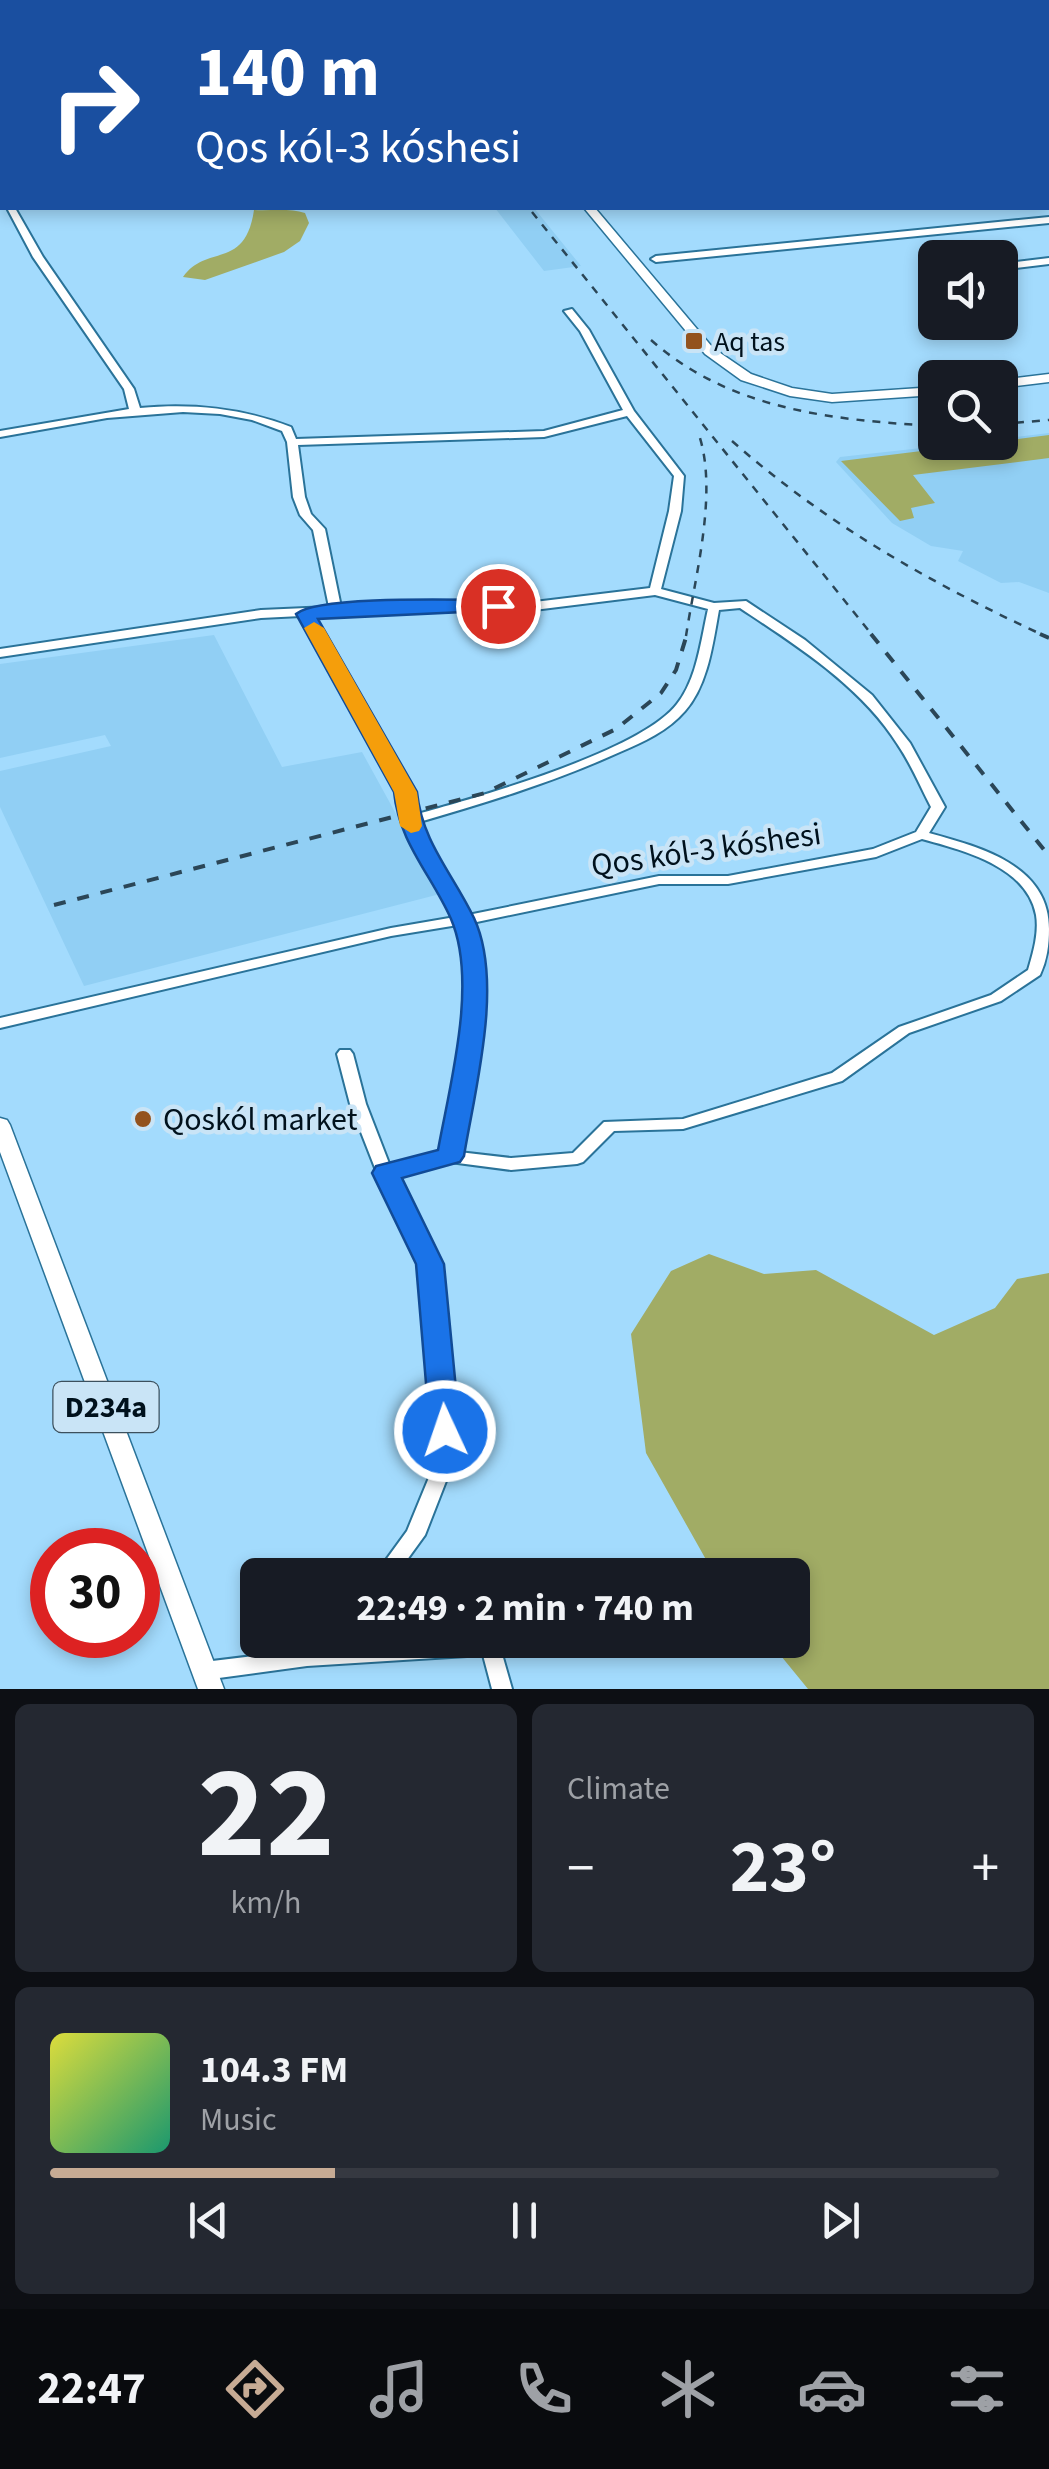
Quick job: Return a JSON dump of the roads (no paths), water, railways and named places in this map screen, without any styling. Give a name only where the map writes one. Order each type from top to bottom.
[{"type":"main road","points":[[590,210],[726,366],[790,392],[832,398],[918,393]]},
{"type":"main road","points":[[1018,382],[1049,378]]},
{"type":"main road","name":"D234a","points":[[0,1125],[207,1680]]},
{"type":"street","points":[[12,210],[38,257],[129,390],[136,414]]},
{"type":"street","points":[[656,259],[1049,220]]},
{"type":"street","points":[[1018,264],[1049,260]]},
{"type":"street","points":[[568,310],[584,330],[630,412],[679,476],[675,511],[656,590]]},
{"type":"street","points":[[0,434],[136,414],[205,410],[242,413],[287,429],[299,497],[306,515],[319,529],[336,610]]},
{"type":"street","points":[[292,442],[544,434],[630,412]]},
{"type":"street","points":[[0,652],[262,614],[569,604],[656,590],[714,607],[742,604],[844,676],[868,698],[904,743],[938,807],[921,835],[969,848],[1016,872],[1042,911],[1042,948],[1035,972],[996,998],[904,1030],[837,1077],[683,1124],[610,1126],[577,1158],[512,1164],[450,1156],[386,1173]]},
{"type":"street","points":[[408,822],[504,793],[615,749],[665,722],[680,711],[700,672],[714,607]]},
{"type":"street","points":[[306,614],[406,792],[408,822],[464,920],[475,1000],[450,1156]]},
{"type":"street","name":"Qos kól-3 kóshesi","points":[[0,1023],[391,932],[660,880],[728,880],[794,870],[876,853],[921,835]]},
{"type":"street","points":[[345,1054],[358,1104],[430,1264],[440,1340],[446,1458],[415,1535],[398,1558]]},
{"type":"street","points":[[207,1680],[307,1658]]},
{"type":"street","points":[[494,1658],[502,1689]]},
{"type":"railway","points":[[532,212],[873,636]]},
{"type":"railway","points":[[651,340],[682,364],[749,396],[821,415],[918,425]]},
{"type":"railway","points":[[1018,423],[1049,420]]},
{"type":"railway","points":[[686,636],[706,506],[704,455],[698,432]]},
{"type":"railway","points":[[732,441],[805,499],[881,550],[1045,636]]},
{"type":"railway","points":[[54,905],[485,793],[616,729],[661,693],[676,670],[687,634]]},
{"type":"railway","points":[[871,634],[1049,856]]},
{"type":"railway","points":[[1040,634],[1049,638]]},
{"type":"place","name":"Aq tas","points":[[694,341]]},
{"type":"place","name":"Qoskól market","points":[[143,1119]]}]
